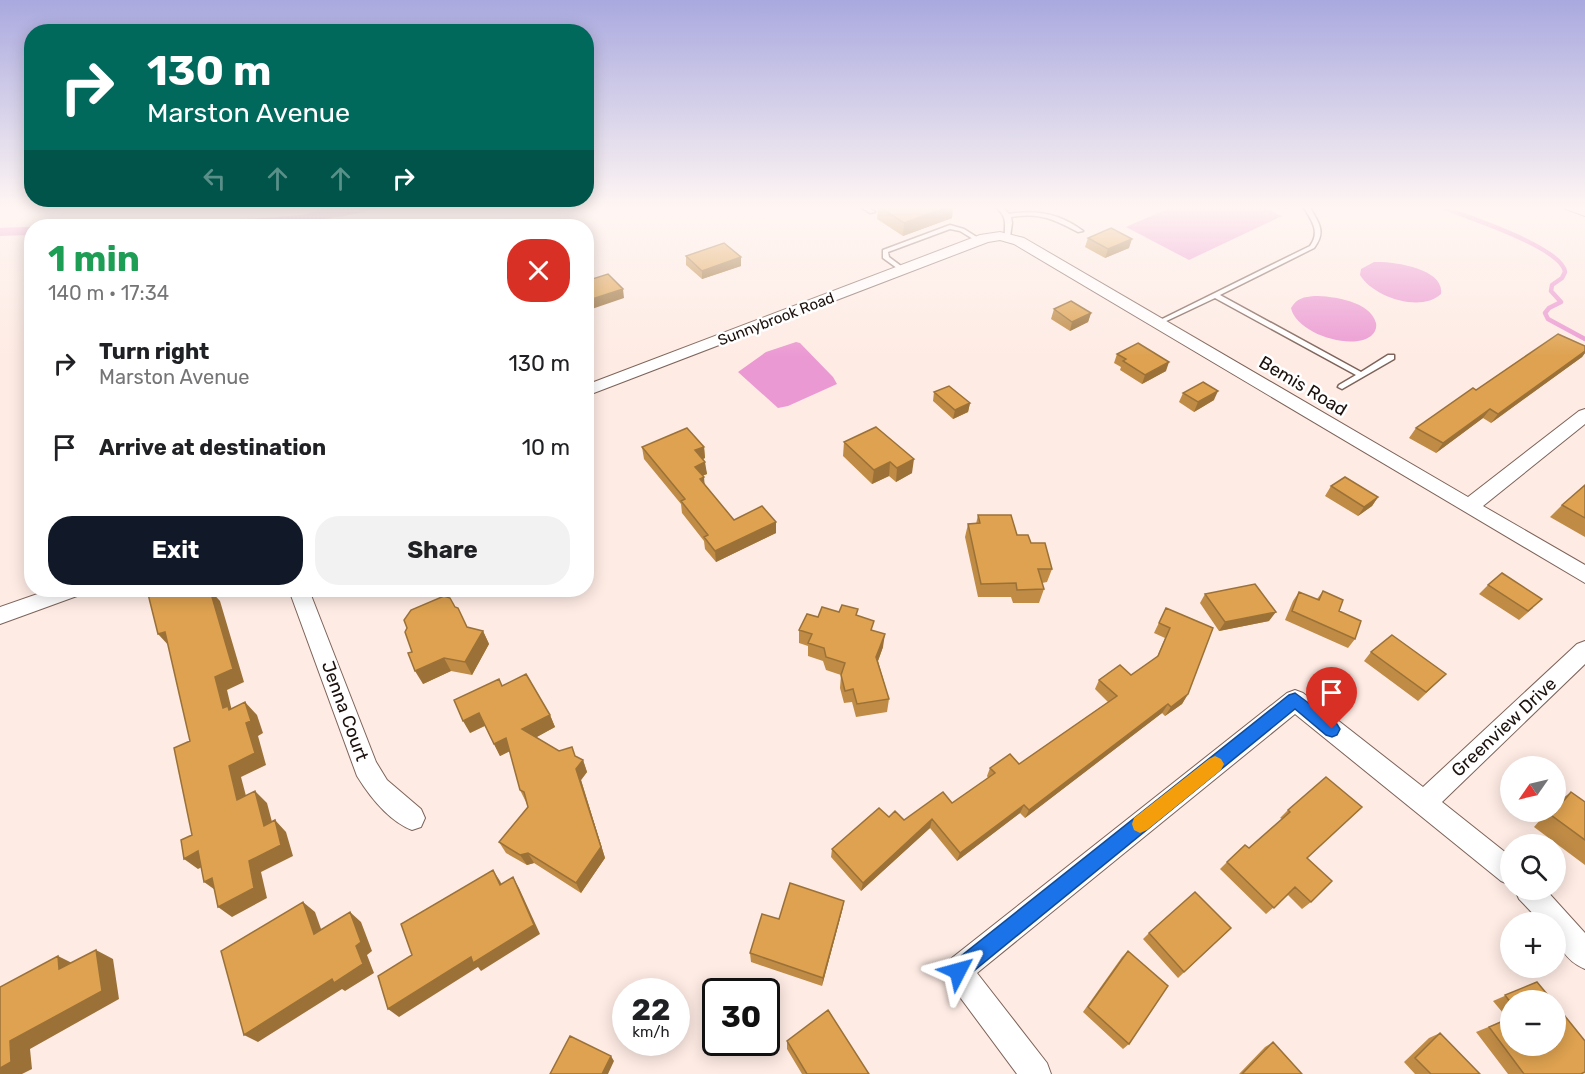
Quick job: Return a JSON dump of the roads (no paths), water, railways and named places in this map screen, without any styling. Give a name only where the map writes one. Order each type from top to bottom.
[{"type":"street","name":"Sunnybrook Road","points":[[594,388],[939,256]]},
{"type":"street","name":"Bemis Road","points":[[1043,256],[1585,575]]},
{"type":"street","points":[[1469,507],[1585,415]]},
{"type":"street","points":[[0,616],[51,597]]},
{"type":"street","name":"Jenna Court","points":[[302,597],[366,768],[378,788],[412,818]]},
{"type":"street","name":"Greenview Drive","points":[[1423,803],[1585,650]]},
{"type":"street","points":[[1036,1074],[958,971],[1295,700],[1500,864]]},
{"type":"street","points":[[1538,900],[1585,955]]},
{"type":"lane","points":[[886,256],[903,270]]},
{"type":"lane","points":[[1158,323],[1294,256]]},
{"type":"lane","points":[[1215,295],[1361,375]]},
{"type":"lane","points":[[1342,387],[1391,357]]},
{"type":"waterway","points":[[1552,256],[1560,262],[1565,272],[1562,278],[1552,285],[1551,291],[1561,302],[1549,308],[1545,313],[1548,319],[1585,339]]}]
